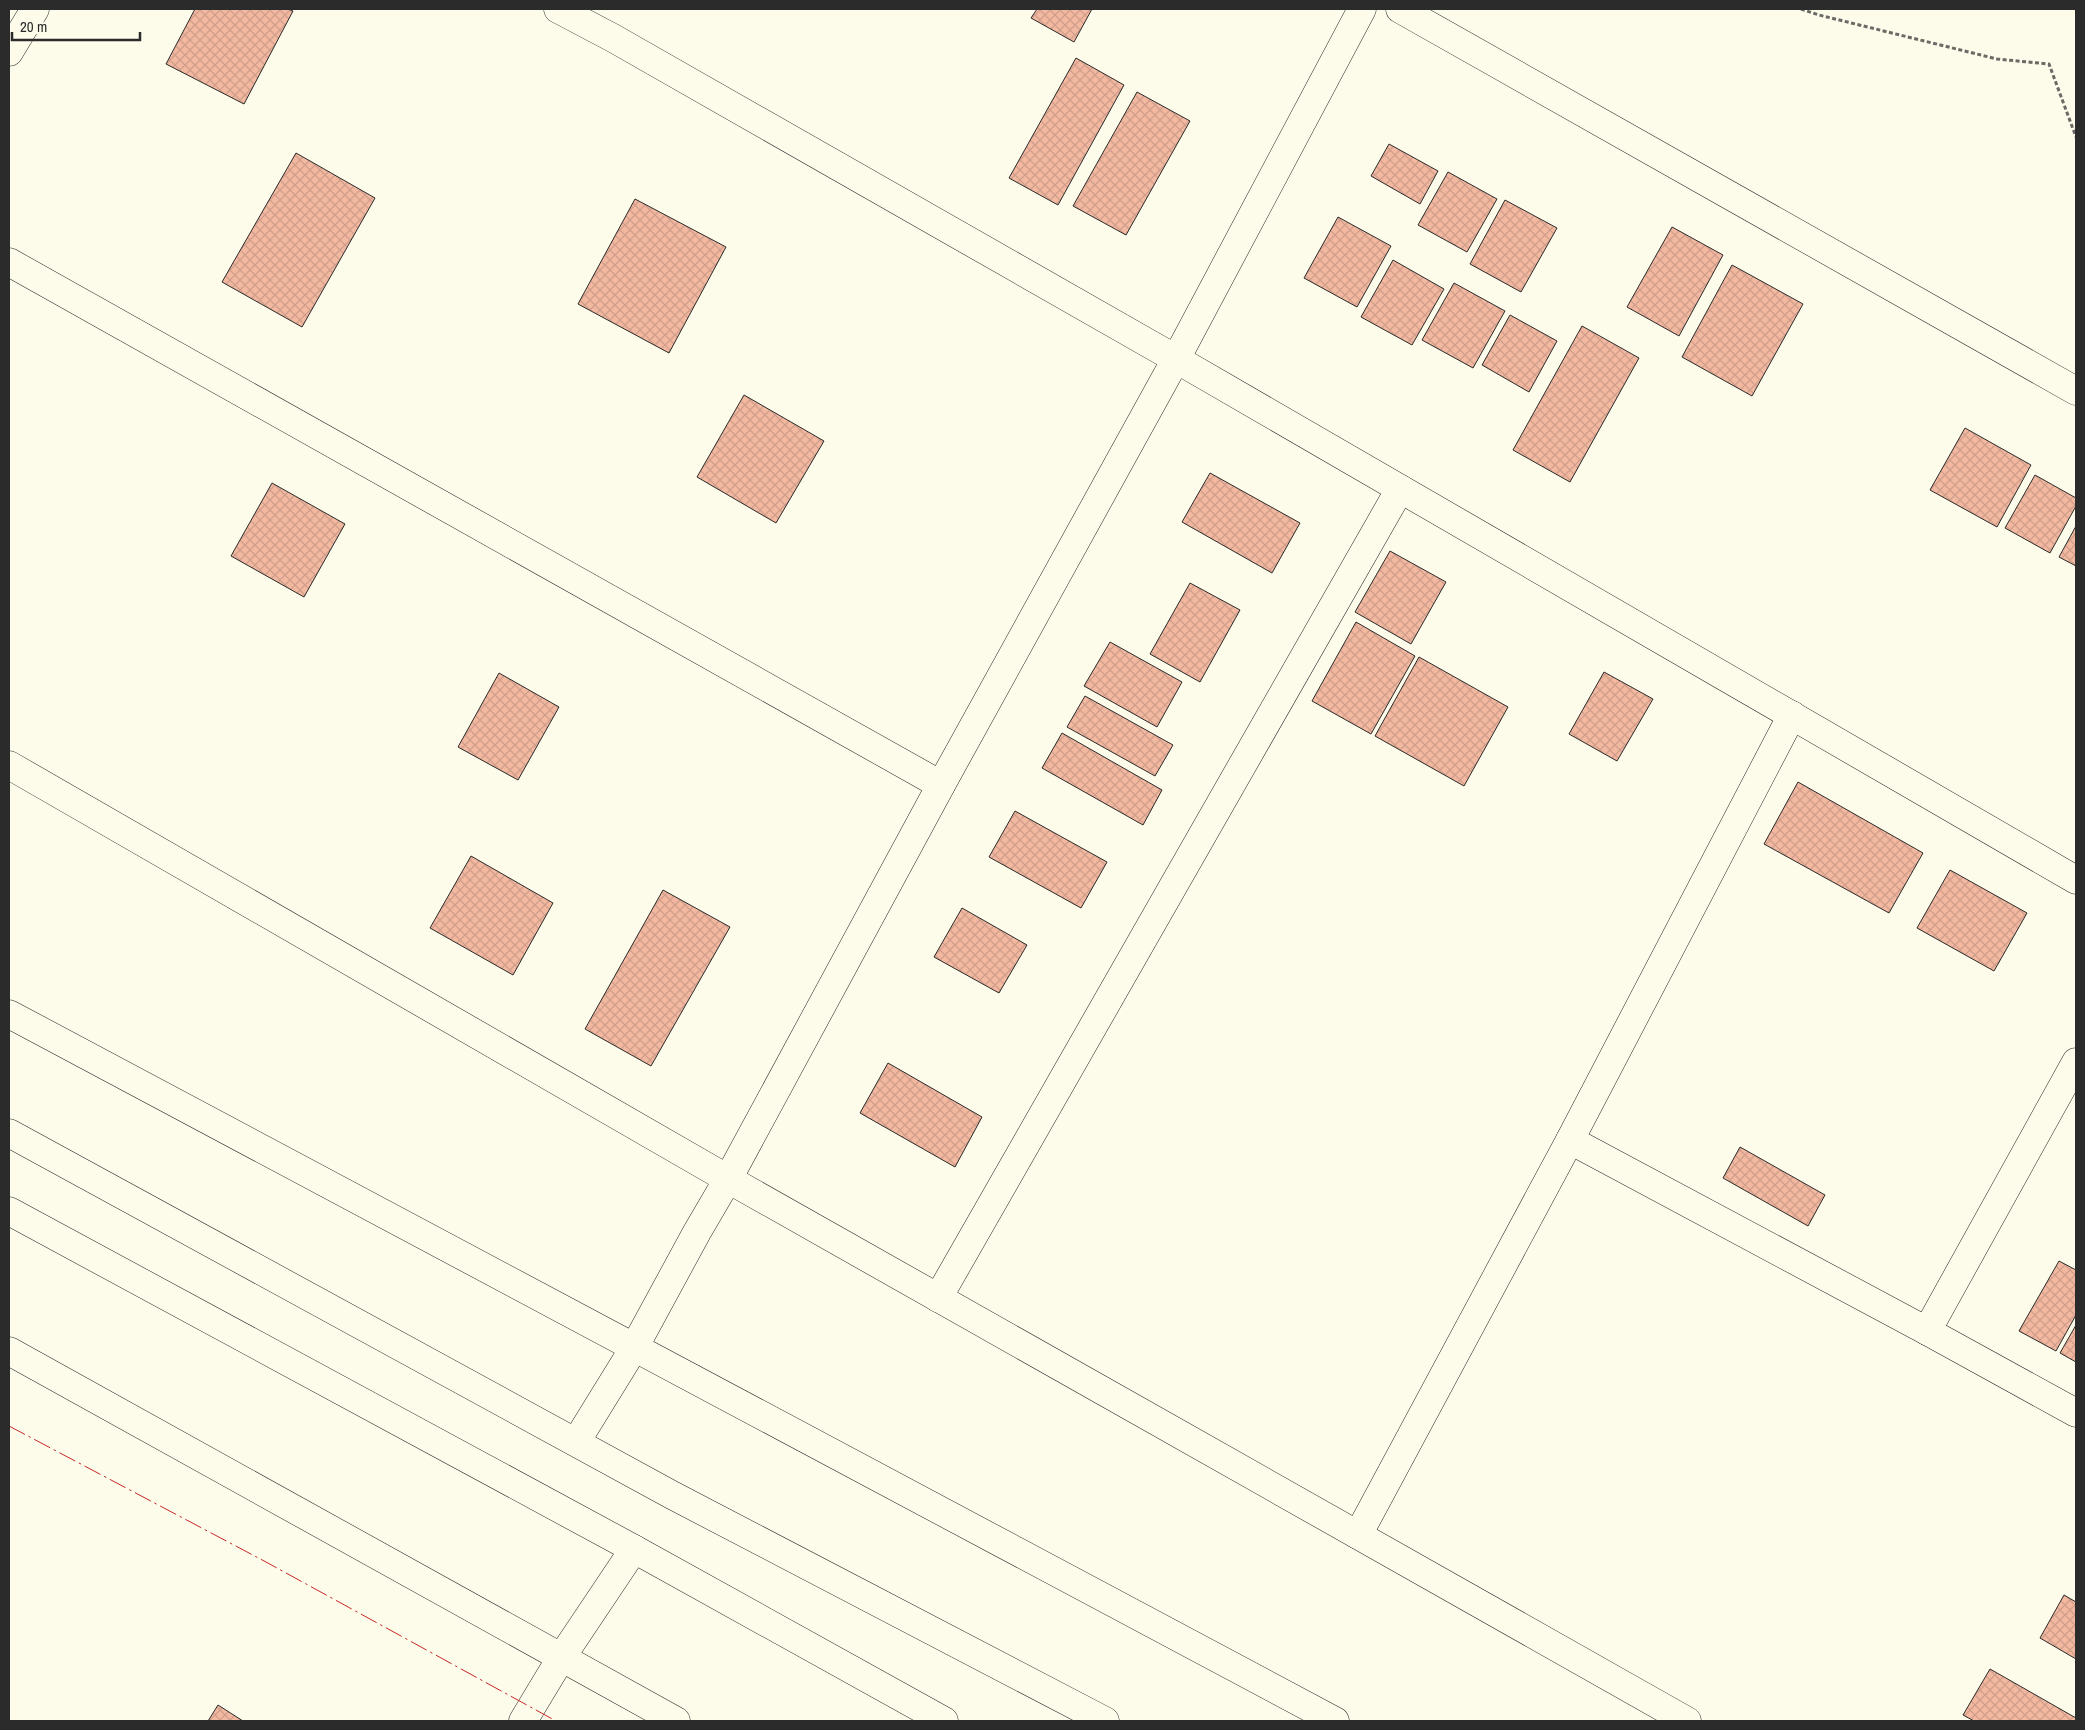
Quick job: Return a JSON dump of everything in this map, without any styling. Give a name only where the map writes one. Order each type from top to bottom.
[{"type":"street","points":[[9,52],[35,9]]},
{"type":"street","points":[[558,9],[1176,359],[2076,880]]},
{"type":"street","points":[[576,1442],[634,1348],[728,1179],[1176,359],[1362,9]]},
{"type":"street","points":[[1400,9],[2076,391]]},
{"type":"street","points":[[9,262],[942,785]]},
{"type":"street","points":[[938,1298],[1400,489]]},
{"type":"street","points":[[1358,1536],[1570,1140],[1792,715]]},
{"type":"street","points":[[9,764],[728,1179],[1687,1721]]},
{"type":"street","points":[[9,1014],[1335,1721]]},
{"type":"street","points":[[1927,1331],[2076,1062]]},
{"type":"street","points":[[9,1133],[672,1495],[1106,1721]]},
{"type":"street","points":[[1570,1140],[2076,1413]]},
{"type":"street","points":[[9,1211],[634,1549],[944,1721]]},
{"type":"street","points":[[9,1351],[676,1721]]},
{"type":"street","points":[[523,1721],[561,1658],[634,1549]]},
{"type":"path","points":[[1801,9],[1818,15],[1997,59],[2049,64],[2076,137]]},
{"type":"building","points":[[195,9],[288,9],[293,11],[244,104],[166,64]]},
{"type":"building","points":[[1037,9],[1092,9],[1074,42],[1031,18]]},
{"type":"building","points":[[1076,58],[1124,85],[1058,205],[1009,178]]},
{"type":"building","points":[[1137,92],[1190,121],[1126,235],[1073,206]]},
{"type":"building","points":[[1389,144],[1438,171],[1420,204],[1371,176]]},
{"type":"building","points":[[296,153],[375,198],[302,327],[222,282]]},
{"type":"building","points":[[1448,172],[1497,199],[1467,252],[1418,225]]},
{"type":"building","points":[[635,199],[726,247],[669,353],[578,304]]},
{"type":"building","points":[[1505,200],[1557,228],[1521,292],[1470,264]]},
{"type":"building","points":[[1338,217],[1391,246],[1357,307],[1304,278]]},
{"type":"building","points":[[1672,227],[1723,255],[1679,336],[1627,307]]},
{"type":"building","points":[[1393,260],[1444,289],[1412,345],[1361,317]]},
{"type":"building","points":[[1732,265],[1803,304],[1752,396],[1682,357]]},
{"type":"building","points":[[1454,283],[1505,311],[1473,368],[1422,340]]},
{"type":"building","points":[[1510,315],[1557,341],[1529,392],[1482,365]]},
{"type":"building","points":[[1582,326],[1639,358],[1570,482],[1513,450]]},
{"type":"building","points":[[744,395],[824,441],[776,523],[697,477]]},
{"type":"building","points":[[1965,428],[2031,465],[1997,527],[1930,490]]},
{"type":"building","points":[[1210,473],[1300,523],[1272,573],[1182,522]]},
{"type":"building","points":[[2035,475],[2076,498],[2076,506],[2050,553],[2005,528]]},
{"type":"building","points":[[272,483],[345,524],[304,597],[231,556]]},
{"type":"building","points":[[2076,526],[2076,566],[2059,557]]},
{"type":"building","points":[[1390,551],[1446,582],[1411,644],[1355,612]]},
{"type":"building","points":[[1190,583],[1240,610],[1200,682],[1150,654]]},
{"type":"building","points":[[1356,622],[1415,656],[1371,734],[1312,701]]},
{"type":"building","points":[[1110,642],[1182,682],[1157,727],[1084,686]]},
{"type":"building","points":[[1419,657],[1508,707],[1464,786],[1375,736]]},
{"type":"building","points":[[1604,672],[1653,699],[1617,761],[1569,734]]},
{"type":"building","points":[[499,673],[559,707],[518,780],[458,747]]},
{"type":"building","points":[[1085,696],[1173,745],[1155,776],[1067,727]]},
{"type":"building","points":[[1062,733],[1162,790],[1143,825],[1042,768]]},
{"type":"building","points":[[1798,782],[1923,853],[1889,913],[1764,844]]},
{"type":"building","points":[[1015,811],[1107,862],[1081,908],[989,857]]},
{"type":"building","points":[[471,856],[553,903],[513,975],[430,928]]},
{"type":"building","points":[[1950,870],[2027,913],[1994,971],[1917,928]]},
{"type":"building","points":[[663,890],[730,927],[651,1066],[585,1029]]},
{"type":"building","points":[[962,908],[1027,945],[999,993],[934,957]]},
{"type":"building","points":[[888,1063],[982,1117],[955,1167],[860,1113]]},
{"type":"building","points":[[1740,1147],[1825,1195],[1808,1226],[1723,1178]]},
{"type":"building","points":[[2059,1261],[2076,1270],[2076,1315],[2056,1351],[2019,1331]]},
{"type":"building","points":[[2076,1325],[2076,1362],[2060,1353]]},
{"type":"building","points":[[2064,1595],[2076,1602],[2076,1659],[2040,1638]]},
{"type":"building","points":[[1990,1669],[2076,1718],[2076,1721],[1974,1721],[1963,1715]]},
{"type":"building","points":[[218,1705],[243,1721],[208,1721]]},
{"type":"power","points":[[9,1426],[266,1562],[556,1721]]}]
